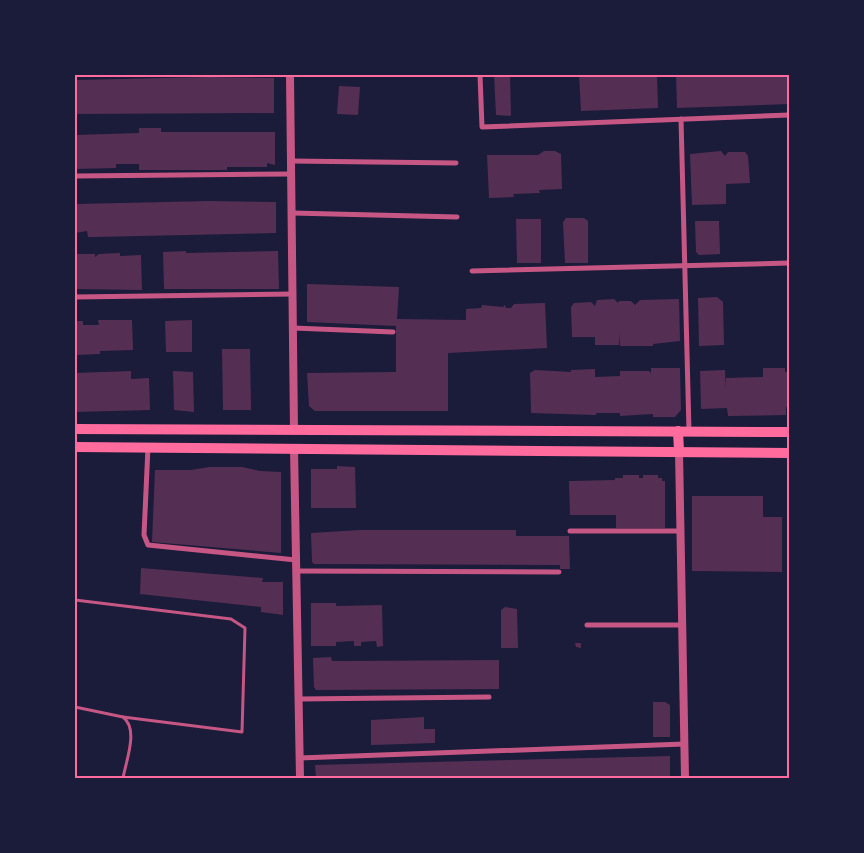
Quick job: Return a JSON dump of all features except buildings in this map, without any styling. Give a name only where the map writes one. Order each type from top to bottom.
[{"type":"main road","points":[[75,429],[789,432]]},
{"type":"main road","points":[[294,429],[294,448]]},
{"type":"main road","points":[[679,451],[684,431]]},
{"type":"main road","points":[[75,447],[789,453]]},
{"type":"street","points":[[290,75],[294,429]]},
{"type":"street","points":[[480,75],[482,127],[789,115]]},
{"type":"street","points":[[681,119],[685,266],[684,431]]},
{"type":"street","points":[[291,161],[456,163]]},
{"type":"street","points":[[75,176],[291,174]]},
{"type":"street","points":[[292,213],[457,217]]},
{"type":"street","points":[[472,271],[789,263]]},
{"type":"street","points":[[75,297],[293,294]]},
{"type":"street","points":[[293,328],[393,332]]},
{"type":"street","points":[[148,447],[144,535],[148,545],[296,560]]},
{"type":"street","points":[[294,448],[300,778]]},
{"type":"street","points":[[679,451],[685,778]]},
{"type":"street","points":[[570,531],[680,531]]},
{"type":"street","points":[[296,571],[560,572]]},
{"type":"street","points":[[586,625],[682,625]]},
{"type":"street","points":[[298,698],[489,697]]},
{"type":"street","points":[[299,758],[684,744]]},
{"type":"lane","points":[[75,600],[231,618],[245,628],[242,732],[123,717],[75,707]]},
{"type":"lane","points":[[123,717],[128,721],[131,733],[123,778]]}]
